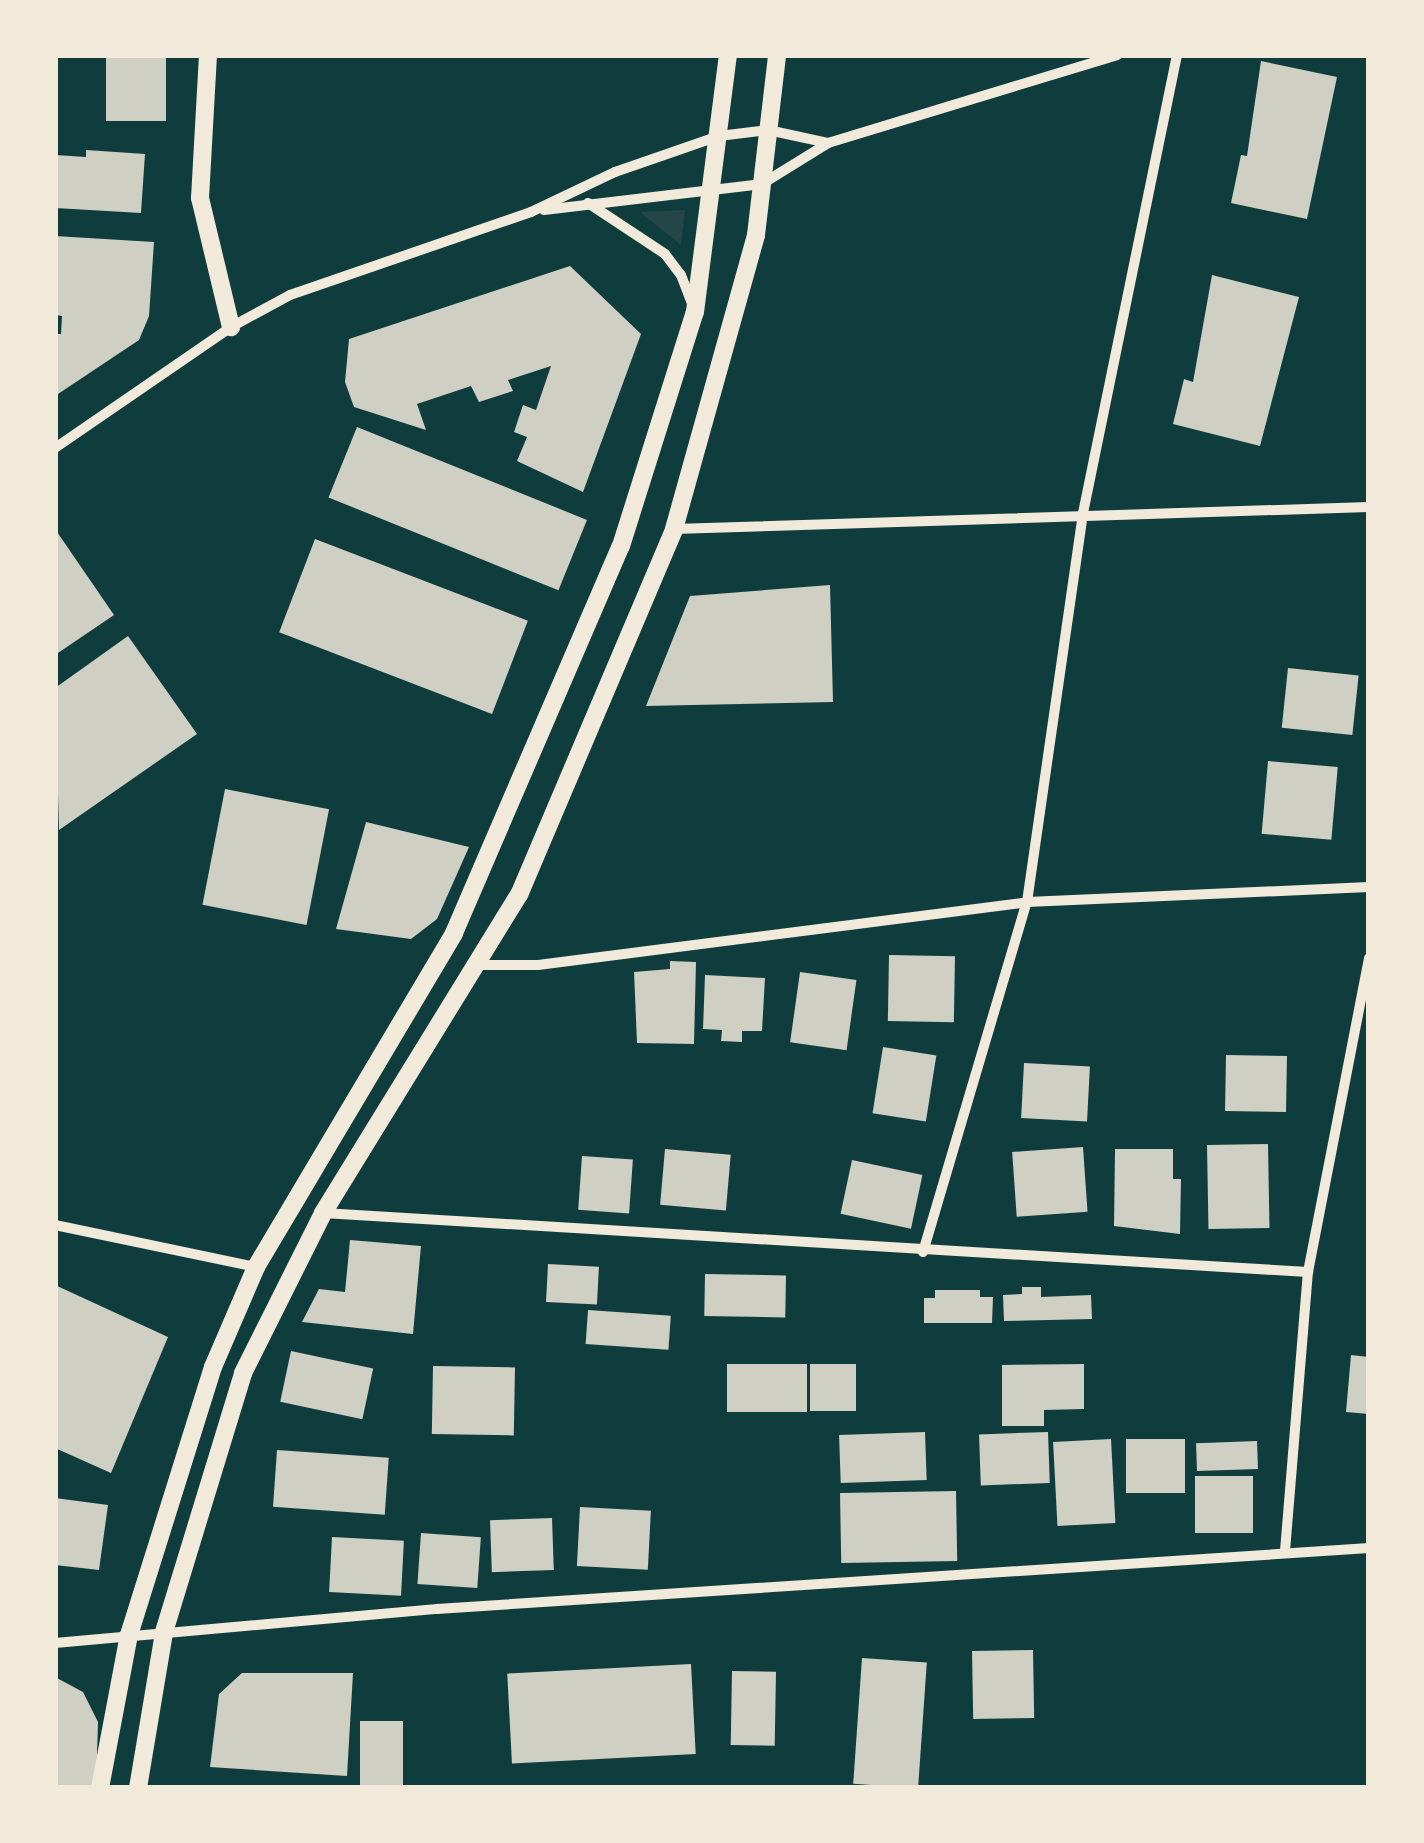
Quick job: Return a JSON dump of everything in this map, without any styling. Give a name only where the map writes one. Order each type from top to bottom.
[{"type":"street","points":[[208,55],[200,198],[231,327]]},
{"type":"street","points":[[100,1788],[128,1634],[212,1367],[256,1267],[462,916],[621,546],[694,312],[728,55]]},
{"type":"street","points":[[138,1788],[164,1632],[243,1373],[323,1213],[481,965],[594,731],[674,530],[756,235],[776,55]]},
{"type":"street","points":[[531,212],[762,184],[828,143],[1117,55]]},
{"type":"street","points":[[923,1252],[1027,902],[1083,513],[1177,55]]},
{"type":"street","points":[[55,448],[231,327],[290,295],[531,212],[615,172],[719,136],[768,130],[828,143]]},
{"type":"street","points":[[586,203],[665,254],[682,275],[694,312]]},
{"type":"street","points":[[674,530],[1083,513],[1369,507]]},
{"type":"street","points":[[481,965],[538,965],[1027,902],[1369,887]]},
{"type":"street","points":[[1285,1551],[1308,1272],[1369,958]]},
{"type":"street","points":[[323,1213],[923,1252],[1308,1272]]},
{"type":"street","points":[[55,1226],[256,1267]]},
{"type":"street","points":[[55,1643],[128,1634],[1369,1548]]},
{"type":"shaded area","points":[[685,210],[681,245],[640,212]]},
{"type":"building","points":[[106,55],[166,55],[166,121],[106,121]]},
{"type":"building","points":[[1261,61],[1337,77],[1307,219],[1231,203],[1241,155],[1247,156]]},
{"type":"building","points":[[86,150],[145,154],[141,213],[55,208],[55,155],[86,157]]},
{"type":"building","points":[[55,236],[154,242],[149,316],[139,340],[55,396],[55,334],[61,334],[62,316],[55,315]]},
{"type":"building","points":[[570,266],[641,334],[583,492],[517,461],[527,437],[514,432],[523,405],[536,410],[551,366],[508,380],[513,391],[479,402],[471,386],[417,404],[426,430],[354,407],[345,382],[349,339]]},
{"type":"building","points":[[1212,275],[1299,297],[1260,446],[1173,424],[1184,379],[1193,382]]},
{"type":"building","points":[[357,427],[587,520],[558,590],[329,497]]},
{"type":"building","points":[[55,529],[114,615],[55,655]]},
{"type":"building","points":[[315,539],[528,621],[492,714],[279,632]]},
{"type":"building","points":[[830,585],[833,702],[646,706],[690,596]]},
{"type":"building","points":[[128,636],[197,734],[59,830],[55,688]]},
{"type":"building","points":[[1288,668],[1359,675],[1352,735],[1282,728]]},
{"type":"building","points":[[1268,761],[1338,767],[1331,840],[1262,834]]},
{"type":"building","points":[[225,789],[329,809],[307,925],[202,905]]},
{"type":"building","points":[[366,822],[469,847],[437,919],[411,939],[336,929]]},
{"type":"building","points":[[889,955],[955,956],[954,1022],[888,1021]]},
{"type":"building","points":[[670,961],[696,962],[694,1044],[637,1043],[634,972],[670,969]]},
{"type":"building","points":[[800,972],[856,980],[847,1050],[790,1042]]},
{"type":"building","points":[[705,975],[765,978],[762,1031],[742,1031],[742,1042],[721,1041],[722,1030],[703,1029]]},
{"type":"building","points":[[883,1047],[936,1055],[926,1122],[873,1113]]},
{"type":"building","points":[[1226,1055],[1287,1056],[1286,1112],[1225,1111]]},
{"type":"building","points":[[1024,1063],[1090,1066],[1087,1121],[1021,1118]]},
{"type":"building","points":[[1268,1144],[1269,1228],[1208,1229],[1207,1145]]},
{"type":"building","points":[[1083,1147],[1088,1212],[1017,1217],[1012,1152]]},
{"type":"building","points":[[665,1149],[731,1155],[726,1211],[660,1205]]},
{"type":"building","points":[[1115,1149],[1173,1149],[1173,1179],[1181,1179],[1180,1234],[1114,1226]]},
{"type":"building","points":[[582,1156],[633,1160],[629,1213],[578,1210]]},
{"type":"building","points":[[852,1160],[922,1175],[911,1229],[841,1214]]},
{"type":"building","points":[[350,1240],[421,1246],[413,1334],[302,1322],[319,1289],[345,1292]]},
{"type":"building","points":[[548,1264],[599,1267],[597,1305],[546,1302]]},
{"type":"building","points":[[705,1274],[786,1275],[785,1317],[704,1316]]},
{"type":"building","points":[[55,1285],[168,1337],[111,1473],[55,1448]]},
{"type":"building","points":[[1022,1287],[1041,1287],[1041,1297],[1091,1295],[1092,1319],[1004,1321],[1003,1295],[1022,1294]]},
{"type":"building","points":[[935,1290],[980,1290],[980,1297],[993,1297],[992,1323],[924,1323],[924,1298],[935,1298]]},
{"type":"building","points":[[588,1310],[671,1316],[668,1350],[586,1344]]},
{"type":"building","points":[[291,1351],[373,1368],[362,1419],[280,1402]]},
{"type":"building","points":[[1351,1355],[1369,1357],[1369,1414],[1346,1412]]},
{"type":"building","points":[[727,1364],[807,1364],[807,1412],[727,1412]]},
{"type":"building","points":[[810,1364],[856,1364],[856,1411],[810,1411]]},
{"type":"building","points":[[1084,1364],[1084,1409],[1044,1410],[1044,1426],[1002,1426],[1002,1365]]},
{"type":"building","points":[[433,1366],[515,1367],[514,1435],[432,1434]]},
{"type":"building","points":[[925,1432],[927,1480],[841,1483],[839,1435]]},
{"type":"building","points":[[1048,1432],[1050,1483],[981,1485],[979,1434]]},
{"type":"building","points":[[1111,1439],[1115,1523],[1057,1526],[1053,1442]]},
{"type":"building","points":[[1126,1439],[1185,1439],[1185,1493],[1126,1493]]},
{"type":"building","points":[[1257,1441],[1258,1469],[1197,1471],[1196,1443]]},
{"type":"building","points":[[277,1450],[389,1458],[385,1515],[273,1507]]},
{"type":"building","points":[[1195,1476],[1253,1476],[1253,1533],[1195,1533]]},
{"type":"building","points":[[956,1491],[957,1561],[841,1563],[840,1493]]},
{"type":"building","points":[[55,1498],[108,1505],[99,1570],[55,1565]]},
{"type":"building","points":[[580,1507],[651,1511],[648,1570],[577,1566]]},
{"type":"building","points":[[552,1518],[554,1570],[492,1572],[490,1520]]},
{"type":"building","points":[[421,1533],[481,1537],[477,1588],[417,1584]]},
{"type":"building","points":[[332,1537],[404,1541],[401,1596],[329,1592]]},
{"type":"building","points":[[1033,1650],[1034,1718],[973,1719],[972,1651]]},
{"type":"building","points":[[862,1658],[927,1663],[918,1788],[853,1784]]},
{"type":"building","points":[[691,1664],[696,1754],[512,1764],[507,1674]]},
{"type":"building","points":[[732,1671],[776,1672],[775,1746],[731,1745]]},
{"type":"building","points":[[242,1673],[353,1673],[347,1776],[210,1767],[219,1694]]},
{"type":"building","points":[[55,1677],[83,1692],[98,1722],[96,1788],[55,1788]]},
{"type":"building","points":[[360,1721],[403,1721],[403,1787],[360,1787]]}]
